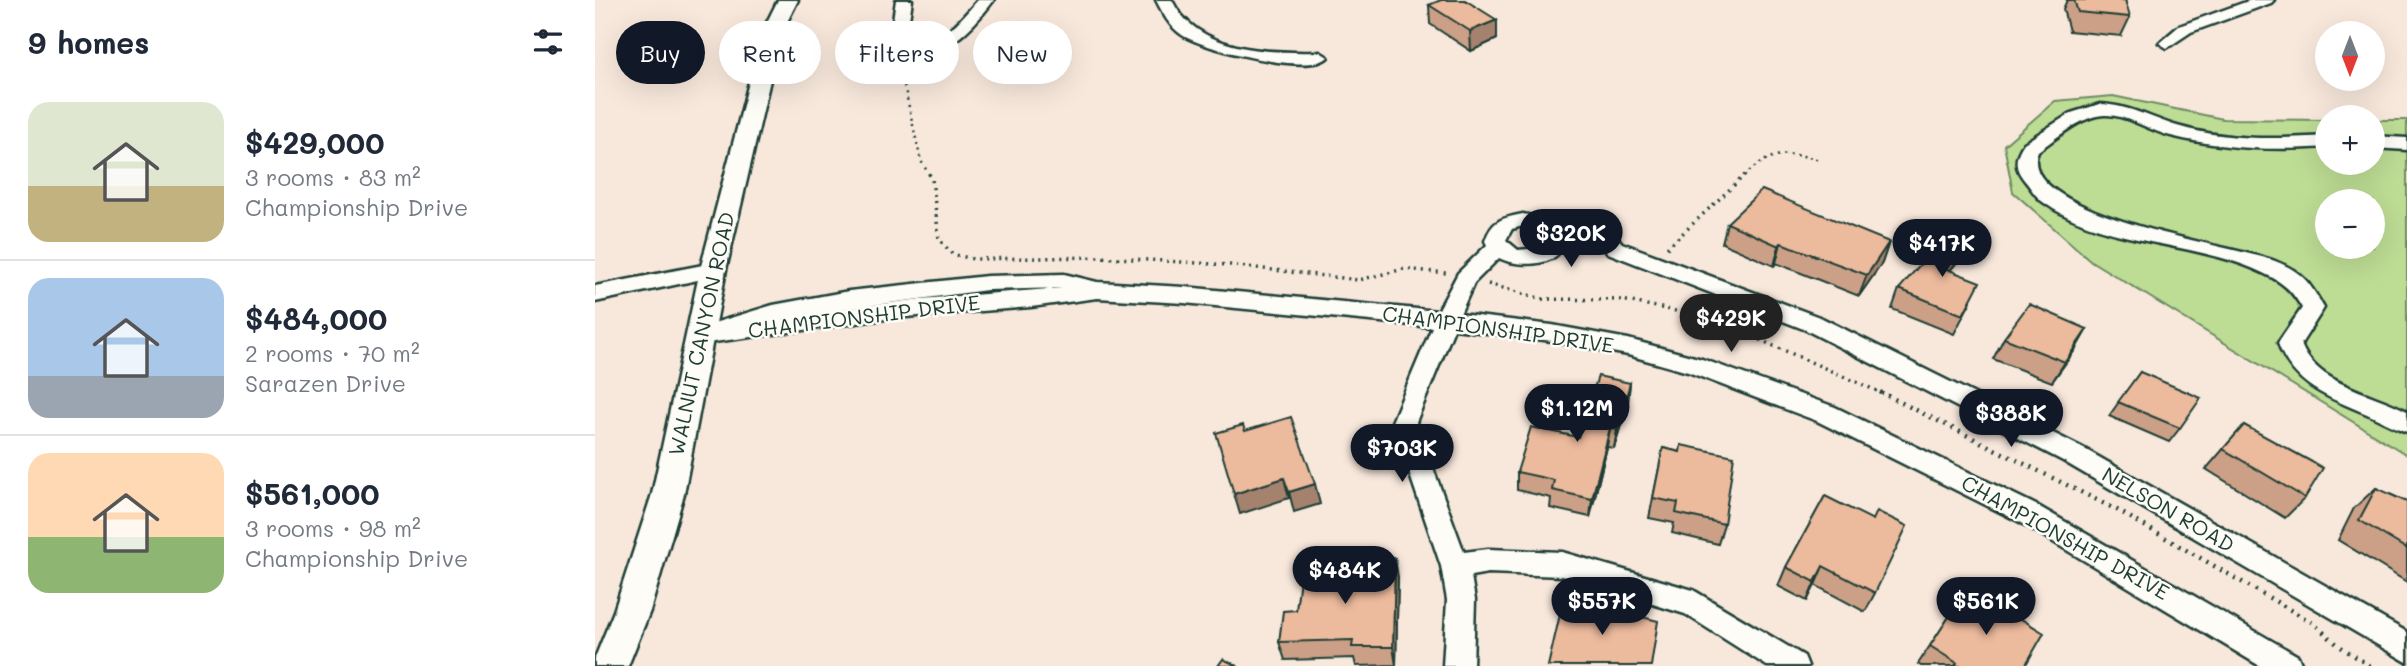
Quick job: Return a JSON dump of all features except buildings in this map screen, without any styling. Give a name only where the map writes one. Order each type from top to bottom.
[{"type":"main road","name":"WALNUT CANYON ROAD","points":[[610,666],[632,611],[668,494],[713,270],[764,63],[774,28],[788,0]]},
{"type":"street","points":[[904,0],[897,47],[900,52],[909,54],[936,48],[951,37],[986,0]]},
{"type":"street","points":[[1164,0],[1167,13],[1188,33],[1208,43],[1296,58],[1320,57]]},
{"type":"street","points":[[2168,43],[2185,29],[2266,0]]},
{"type":"street","points":[[2315,142],[2283,145],[2224,142],[2173,131],[2120,111],[2100,109],[2077,117],[2031,147],[2027,152],[2025,164],[2038,190],[2064,208],[2246,259],[2292,280],[2309,296],[2313,308],[2289,343],[2297,365],[2326,385],[2407,422]]},
{"type":"street","points":[[2385,143],[2407,145]]},
{"type":"street","name":"NELSON ROAD","points":[[1550,238],[1538,256],[1520,258],[1504,253],[1498,247],[1495,235],[1505,224],[1533,220],[1550,238],[1602,250],[1615,248],[1814,324],[2072,454],[2407,648]]},
{"type":"street","name":"NELSON ROAD","points":[[1458,666],[1461,600],[1455,566],[1404,422],[1445,320],[1467,278],[1498,247]]},
{"type":"street","points":[[595,294],[713,270]]},
{"type":"street","name":"CHAMPIONSHIP DRIVE","points":[[699,336],[773,313],[849,299],[988,284],[1064,281],[1097,290],[1184,295],[1445,320],[1552,333],[1628,347],[1694,365],[1826,414],[2029,514],[2287,666]]},
{"type":"street","points":[[1455,566],[1488,561],[1563,564],[1693,603],[1793,666]]},
{"type":"path","points":[[903,84],[921,161],[932,179],[939,239],[952,254],[973,259],[1100,257],[1217,264],[1359,280],[1404,269],[1433,270],[1448,274]]},
{"type":"path","points":[[1653,262],[1759,162],[1775,154],[1787,152],[1819,160]]},
{"type":"path","points":[[1486,283],[1543,299],[1622,300],[1710,318],[1899,401],[2117,510],[2313,623],[2338,645],[2370,666]]},
{"type":"green space","points":[[2113,96],[2223,119],[2315,120],[2315,175],[2385,175],[2385,120],[2407,120],[2407,455],[2091,261],[2013,192],[2004,145],[2055,101]]}]
